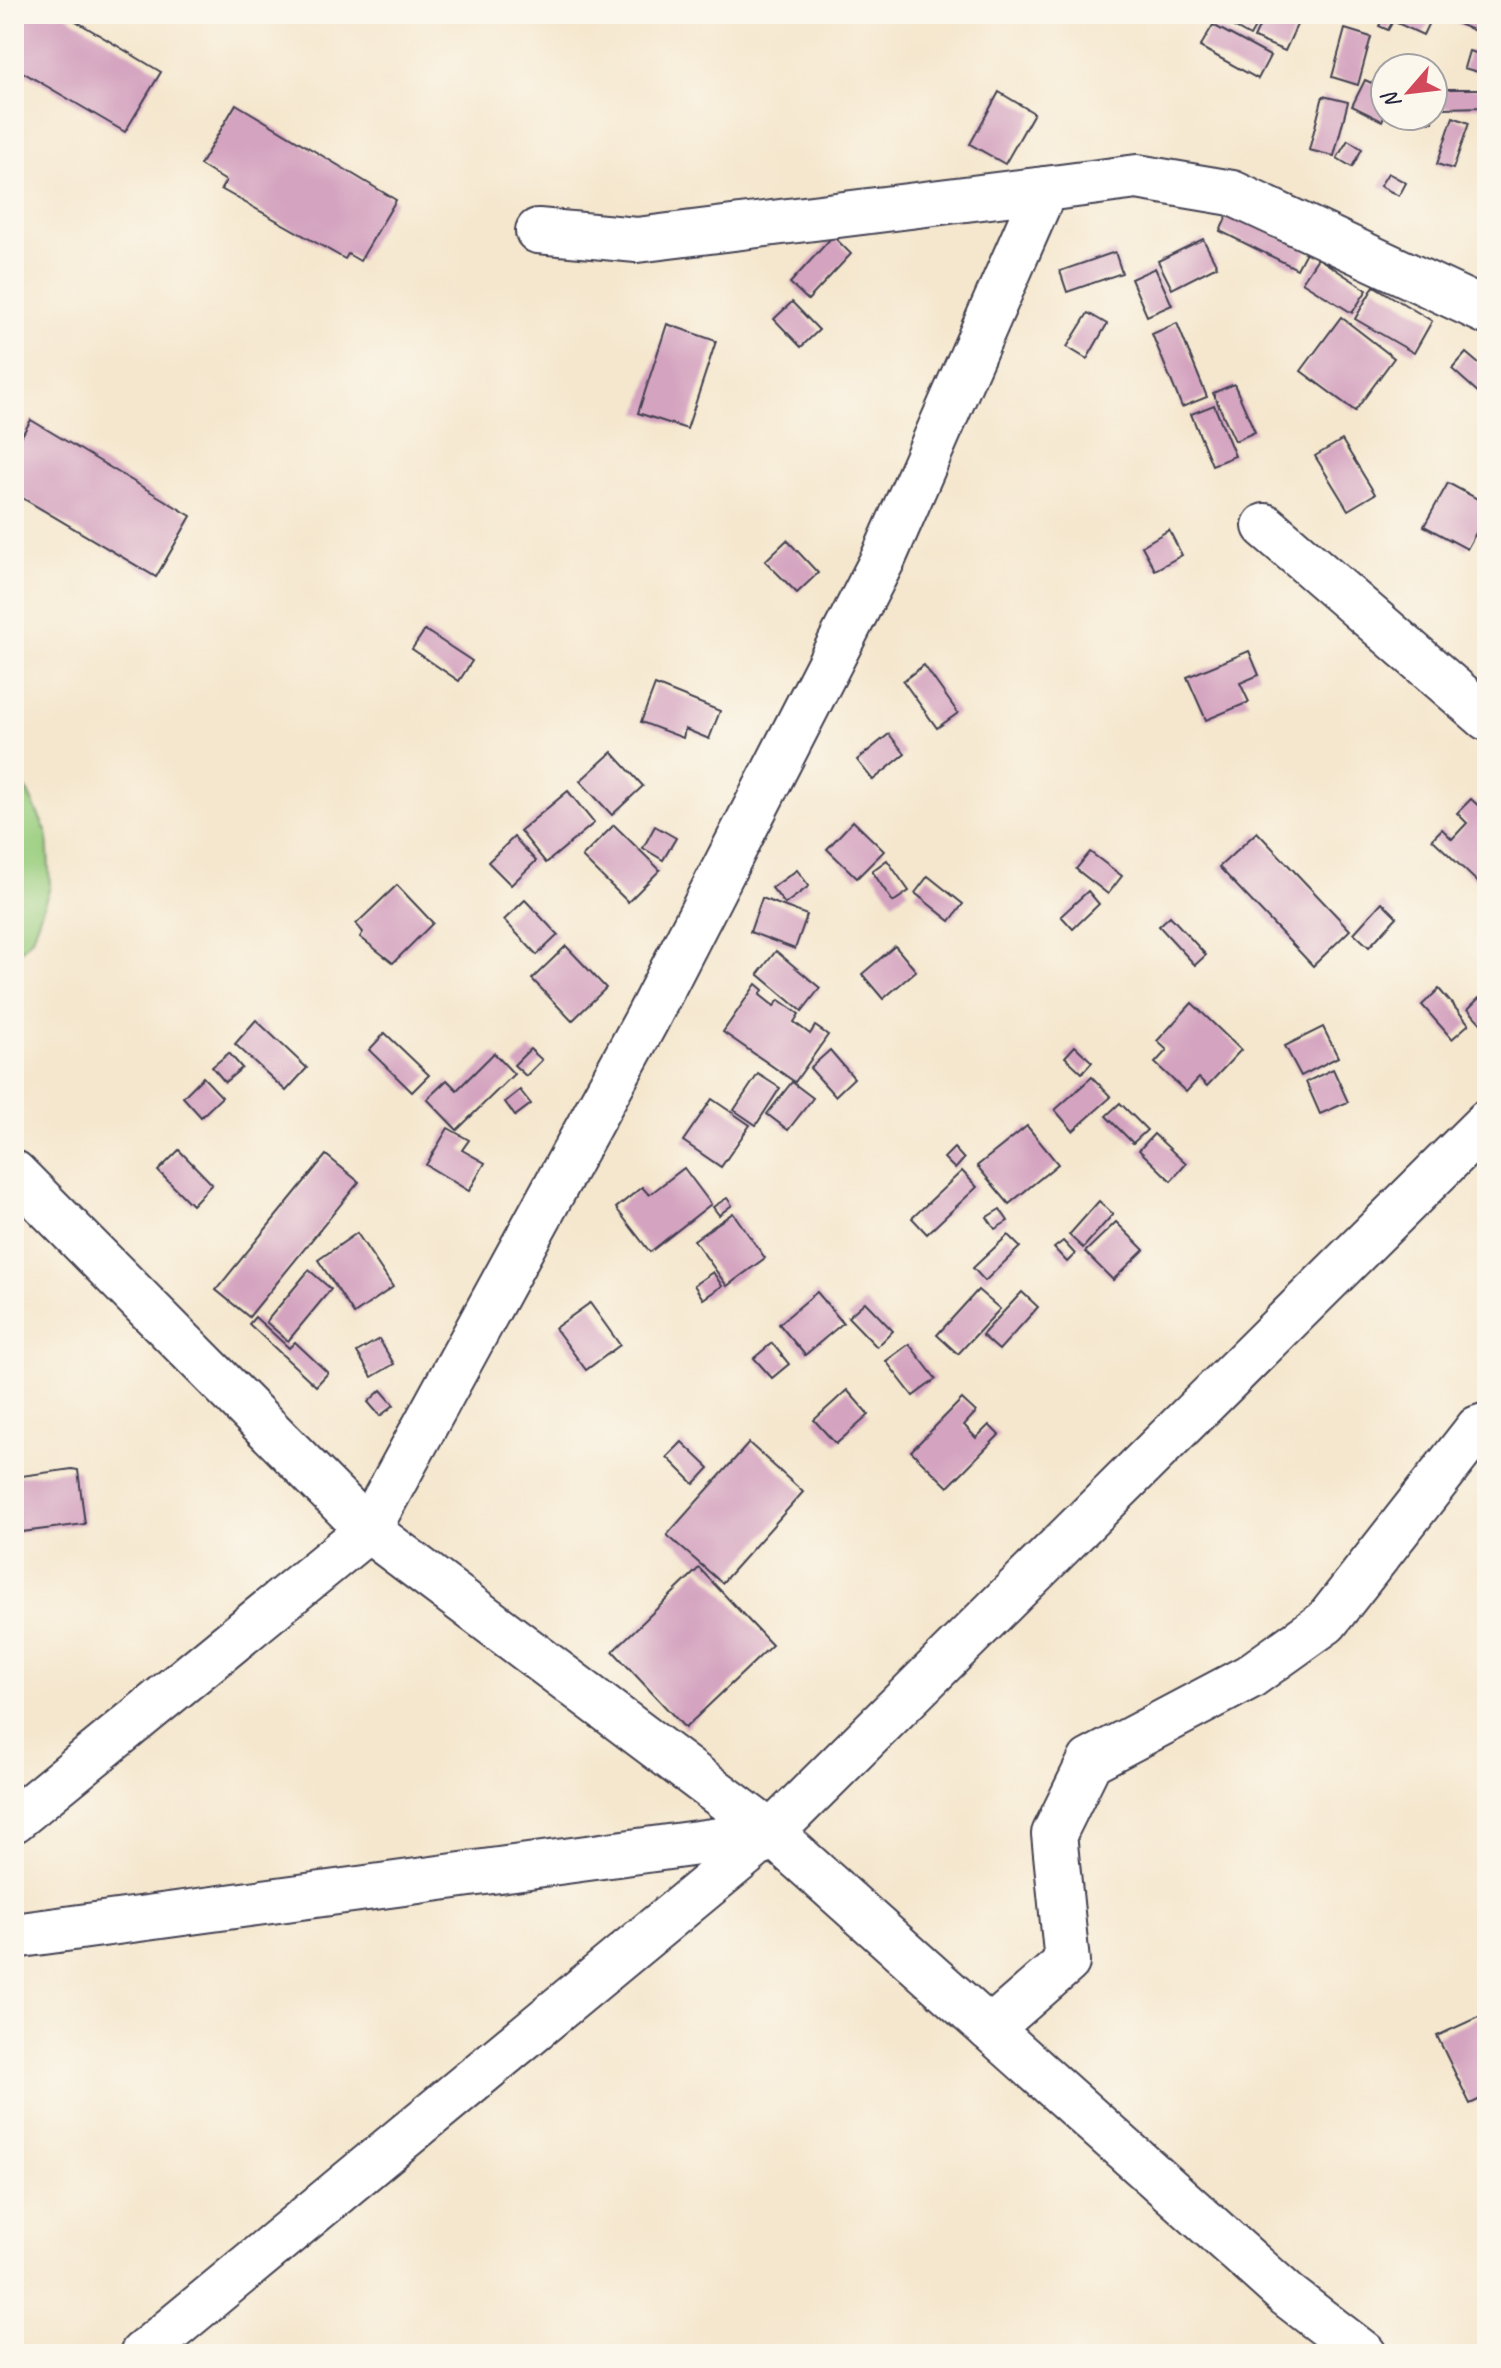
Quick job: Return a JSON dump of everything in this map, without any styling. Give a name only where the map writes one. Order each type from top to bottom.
[{"type":"street","points":[[538,231],[637,240],[1137,177],[1232,193],[1487,312]]},
{"type":"street","points":[[14,1820],[368,1530],[646,1021],[876,573],[1045,189]]},
{"type":"street","points":[[1265,526],[1487,718]]},
{"type":"street","points":[[142,2354],[771,1833],[1487,1122]]},
{"type":"street","points":[[14,1173],[368,1530],[771,1833],[1286,2294],[1364,2354]]},
{"type":"street","points":[[990,2029],[1067,1962],[1054,1834],[1090,1761],[1249,1677],[1326,1622],[1478,1428],[1487,1425]]},
{"type":"street","points":[[14,1936],[771,1833]]},
{"type":"green space","points":[[14,775],[24,784],[47,833],[50,887],[32,938],[14,958]]},
{"type":"building","points":[[14,14],[64,14],[161,72],[125,132],[14,67]]},
{"type":"building","points":[[1241,14],[1258,22],[1250,36],[1234,27]]},
{"type":"building","points":[[1265,14],[1302,14],[1285,51],[1254,38]]},
{"type":"building","points":[[1385,14],[1433,14],[1423,35],[1393,21],[1388,30],[1379,26]]},
{"type":"building","points":[[1446,14],[1487,14],[1487,36],[1444,18]]},
{"type":"building","points":[[1213,25],[1270,56],[1258,79],[1200,47]]},
{"type":"building","points":[[1345,29],[1371,37],[1358,85],[1332,77]]},
{"type":"building","points":[[1469,51],[1487,56],[1485,74],[1464,68]]},
{"type":"building","points":[[1365,80],[1369,82],[1369,114],[1352,106]]},
{"type":"building","points":[[1449,89],[1484,89],[1484,107],[1449,108]]},
{"type":"building","points":[[999,92],[1034,113],[1005,164],[970,144]]},
{"type":"building","points":[[1323,96],[1348,102],[1334,156],[1309,150]]},
{"type":"building","points":[[236,104],[396,200],[360,261],[348,254],[345,259],[221,189],[226,181],[200,165]]},
{"type":"building","points":[[1453,117],[1469,123],[1453,169],[1437,164]]},
{"type":"building","points":[[1348,140],[1362,149],[1352,167],[1337,158]]},
{"type":"building","points":[[1388,173],[1406,183],[1399,196],[1380,186]]},
{"type":"building","points":[[1229,212],[1307,250],[1297,269],[1220,231]]},
{"type":"building","points":[[833,236],[851,254],[808,300],[790,283]]},
{"type":"building","points":[[1203,239],[1217,266],[1172,289],[1158,261]]},
{"type":"building","points":[[1115,252],[1122,273],[1067,292],[1060,271]]},
{"type":"building","points":[[1318,258],[1367,290],[1352,313],[1302,282]]},
{"type":"building","points":[[1155,268],[1172,305],[1147,316],[1131,279]]},
{"type":"building","points":[[1374,286],[1432,321],[1414,353],[1355,319]]},
{"type":"building","points":[[792,302],[819,330],[801,347],[774,319]]},
{"type":"building","points":[[1088,313],[1107,324],[1087,359],[1067,347]]},
{"type":"building","points":[[1341,317],[1394,358],[1355,411],[1301,371]]},
{"type":"building","points":[[1177,323],[1207,397],[1182,407],[1152,334]]},
{"type":"building","points":[[667,324],[716,341],[687,429],[638,413]]},
{"type":"building","points":[[1466,353],[1487,371],[1487,386],[1480,394],[1452,369]]},
{"type":"building","points":[[1234,384],[1255,432],[1235,441],[1213,393]]},
{"type":"building","points":[[1214,405],[1235,456],[1212,465],[1191,414]]},
{"type":"building","points":[[31,420],[191,516],[156,577],[14,493],[14,449]]},
{"type":"building","points":[[1342,440],[1375,494],[1348,510],[1315,456]]},
{"type":"building","points":[[1448,483],[1487,504],[1487,513],[1467,549],[1424,526]]},
{"type":"building","points":[[1169,530],[1182,555],[1155,570],[1142,546]]},
{"type":"building","points":[[787,540],[818,573],[797,593],[765,561]]},
{"type":"building","points":[[425,630],[472,661],[459,681],[412,649]]},
{"type":"building","points":[[1249,651],[1259,675],[1240,683],[1249,702],[1206,720],[1187,677]]},
{"type":"building","points":[[924,665],[958,713],[937,728],[903,681]]},
{"type":"building","points":[[655,685],[720,711],[709,739],[685,729],[683,738],[641,722]]},
{"type":"building","points":[[889,734],[905,754],[873,780],[857,760]]},
{"type":"building","points":[[612,752],[643,786],[612,815],[580,781]]},
{"type":"building","points":[[568,791],[594,823],[546,863],[520,831]]},
{"type":"building","points":[[1471,799],[1481,808],[1487,802],[1487,891],[1432,839],[1442,829],[1452,839],[1467,823],[1457,813]]},
{"type":"building","points":[[853,821],[884,851],[857,878],[827,849]]},
{"type":"building","points":[[614,825],[660,870],[628,902],[582,857]]},
{"type":"building","points":[[655,826],[676,838],[663,860],[643,848]]},
{"type":"building","points":[[1257,832],[1350,930],[1313,966],[1219,867]]},
{"type":"building","points":[[514,837],[536,861],[511,885],[488,862]]},
{"type":"building","points":[[1090,852],[1122,876],[1108,894],[1076,869]]},
{"type":"building","points":[[887,860],[909,891],[893,902],[872,871]]},
{"type":"building","points":[[797,870],[809,886],[785,904],[772,888]]},
{"type":"building","points":[[928,876],[963,904],[950,921],[915,893]]},
{"type":"building","points":[[397,885],[433,923],[393,963],[360,937],[363,932],[356,924]]},
{"type":"building","points":[[1088,891],[1099,904],[1073,929],[1061,916]]},
{"type":"building","points":[[762,898],[807,915],[795,949],[750,932]]},
{"type":"building","points":[[525,900],[558,935],[537,955],[504,920]]},
{"type":"building","points":[[1382,902],[1397,917],[1369,947],[1354,933]]},
{"type":"building","points":[[1170,916],[1206,955],[1195,965],[1159,926]]},
{"type":"building","points":[[566,946],[606,988],[572,1021],[532,979]]},
{"type":"building","points":[[895,946],[916,971],[883,999],[862,974]]},
{"type":"building","points":[[776,951],[820,988],[802,1011],[758,974]]},
{"type":"building","points":[[756,984],[763,990],[760,995],[774,1006],[779,1000],[799,1014],[794,1022],[810,1034],[815,1026],[828,1035],[795,1082],[723,1032]]},
{"type":"building","points":[[1439,989],[1469,1024],[1452,1039],[1422,1005]]},
{"type":"building","points":[[1479,998],[1487,1007],[1487,1025],[1484,1027],[1468,1009]]},
{"type":"building","points":[[1192,1003],[1241,1050],[1207,1086],[1199,1078],[1186,1092],[1155,1063],[1167,1050],[1157,1041]]},
{"type":"building","points":[[256,1020],[307,1068],[286,1091],[235,1044]]},
{"type":"building","points":[[1323,1027],[1338,1057],[1301,1076],[1285,1046]]},
{"type":"building","points":[[385,1033],[429,1075],[412,1092],[369,1050]]},
{"type":"building","points":[[1075,1046],[1092,1062],[1082,1073],[1065,1057]]},
{"type":"building","points":[[530,1049],[542,1060],[526,1076],[514,1065]]},
{"type":"building","points":[[830,1050],[854,1078],[835,1096],[810,1068]]},
{"type":"building","points":[[229,1053],[242,1068],[225,1082],[212,1067]]},
{"type":"building","points":[[494,1053],[514,1074],[457,1130],[427,1099],[447,1080],[457,1090]]},
{"type":"building","points":[[1333,1069],[1348,1102],[1320,1114],[1306,1082]]},
{"type":"building","points":[[758,1074],[780,1088],[756,1125],[734,1110]]},
{"type":"building","points":[[203,1077],[222,1097],[201,1117],[183,1097]]},
{"type":"building","points":[[1092,1077],[1111,1097],[1073,1131],[1055,1110]]},
{"type":"building","points":[[792,1082],[813,1098],[788,1130],[767,1114]]},
{"type":"building","points":[[520,1090],[531,1104],[515,1116],[505,1102]]},
{"type":"building","points":[[712,1099],[750,1125],[721,1167],[683,1141]]},
{"type":"building","points":[[1120,1103],[1147,1130],[1133,1143],[1106,1116]]},
{"type":"building","points":[[1027,1126],[1058,1164],[1009,1204],[977,1166]]},
{"type":"building","points":[[448,1128],[469,1140],[462,1150],[485,1163],[469,1191],[426,1165]]},
{"type":"building","points":[[1154,1134],[1186,1164],[1171,1181],[1139,1150]]},
{"type":"building","points":[[954,1148],[964,1159],[955,1169],[944,1158]]},
{"type":"building","points":[[179,1150],[212,1184],[192,1205],[158,1171]]},
{"type":"building","points":[[326,1155],[359,1182],[249,1317],[216,1290]]},
{"type":"building","points":[[684,1168],[711,1204],[650,1252],[616,1208],[642,1187],[649,1195]]},
{"type":"building","points":[[962,1171],[977,1187],[927,1234],[912,1218]]},
{"type":"building","points":[[727,1198],[732,1205],[719,1215],[713,1207]]},
{"type":"building","points":[[1099,1201],[1113,1214],[1083,1248],[1069,1235]]},
{"type":"building","points":[[1000,1209],[1008,1221],[995,1229],[987,1217]]},
{"type":"building","points":[[733,1213],[765,1258],[727,1286],[694,1240]]},
{"type":"building","points":[[1116,1222],[1144,1250],[1113,1280],[1085,1252]]},
{"type":"building","points":[[357,1233],[393,1287],[354,1314],[318,1260]]},
{"type":"building","points":[[1008,1235],[1020,1247],[985,1281],[973,1268]]},
{"type":"building","points":[[1063,1241],[1075,1254],[1067,1262],[1054,1248]]},
{"type":"building","points":[[309,1270],[331,1289],[288,1341],[266,1322]]},
{"type":"building","points":[[713,1272],[722,1286],[703,1299],[694,1285]]},
{"type":"building","points":[[978,1290],[1000,1309],[958,1354],[937,1335]]},
{"type":"building","points":[[817,1292],[843,1323],[805,1355],[779,1324]]},
{"type":"building","points":[[1022,1292],[1038,1307],[999,1350],[982,1335]]},
{"type":"building","points":[[865,1302],[893,1331],[877,1347],[848,1317]]},
{"type":"building","points":[[590,1303],[620,1345],[586,1370],[555,1328]]},
{"type":"building","points":[[255,1317],[289,1348],[295,1342],[328,1373],[316,1386],[249,1324]]},
{"type":"building","points":[[379,1339],[394,1364],[372,1377],[357,1352]]},
{"type":"building","points":[[772,1343],[789,1364],[772,1378],[754,1358]]},
{"type":"building","points":[[909,1344],[936,1379],[913,1396],[886,1361]]},
{"type":"building","points":[[381,1390],[394,1405],[380,1416],[368,1402]]},
{"type":"building","points":[[847,1390],[869,1415],[836,1444],[814,1420]]},
{"type":"building","points":[[962,1399],[976,1412],[964,1425],[976,1438],[989,1425],[999,1435],[948,1487],[911,1451]]},
{"type":"building","points":[[682,1442],[709,1468],[694,1484],[667,1457]]},
{"type":"building","points":[[749,1443],[803,1492],[722,1583],[667,1535]]},
{"type":"building","points":[[78,1470],[85,1524],[14,1533],[14,1477]]},
{"type":"building","points":[[699,1568],[772,1645],[685,1728],[613,1651]]},
{"type":"building","points":[[1487,2013],[1487,2096],[1470,2104],[1437,2036]]}]
